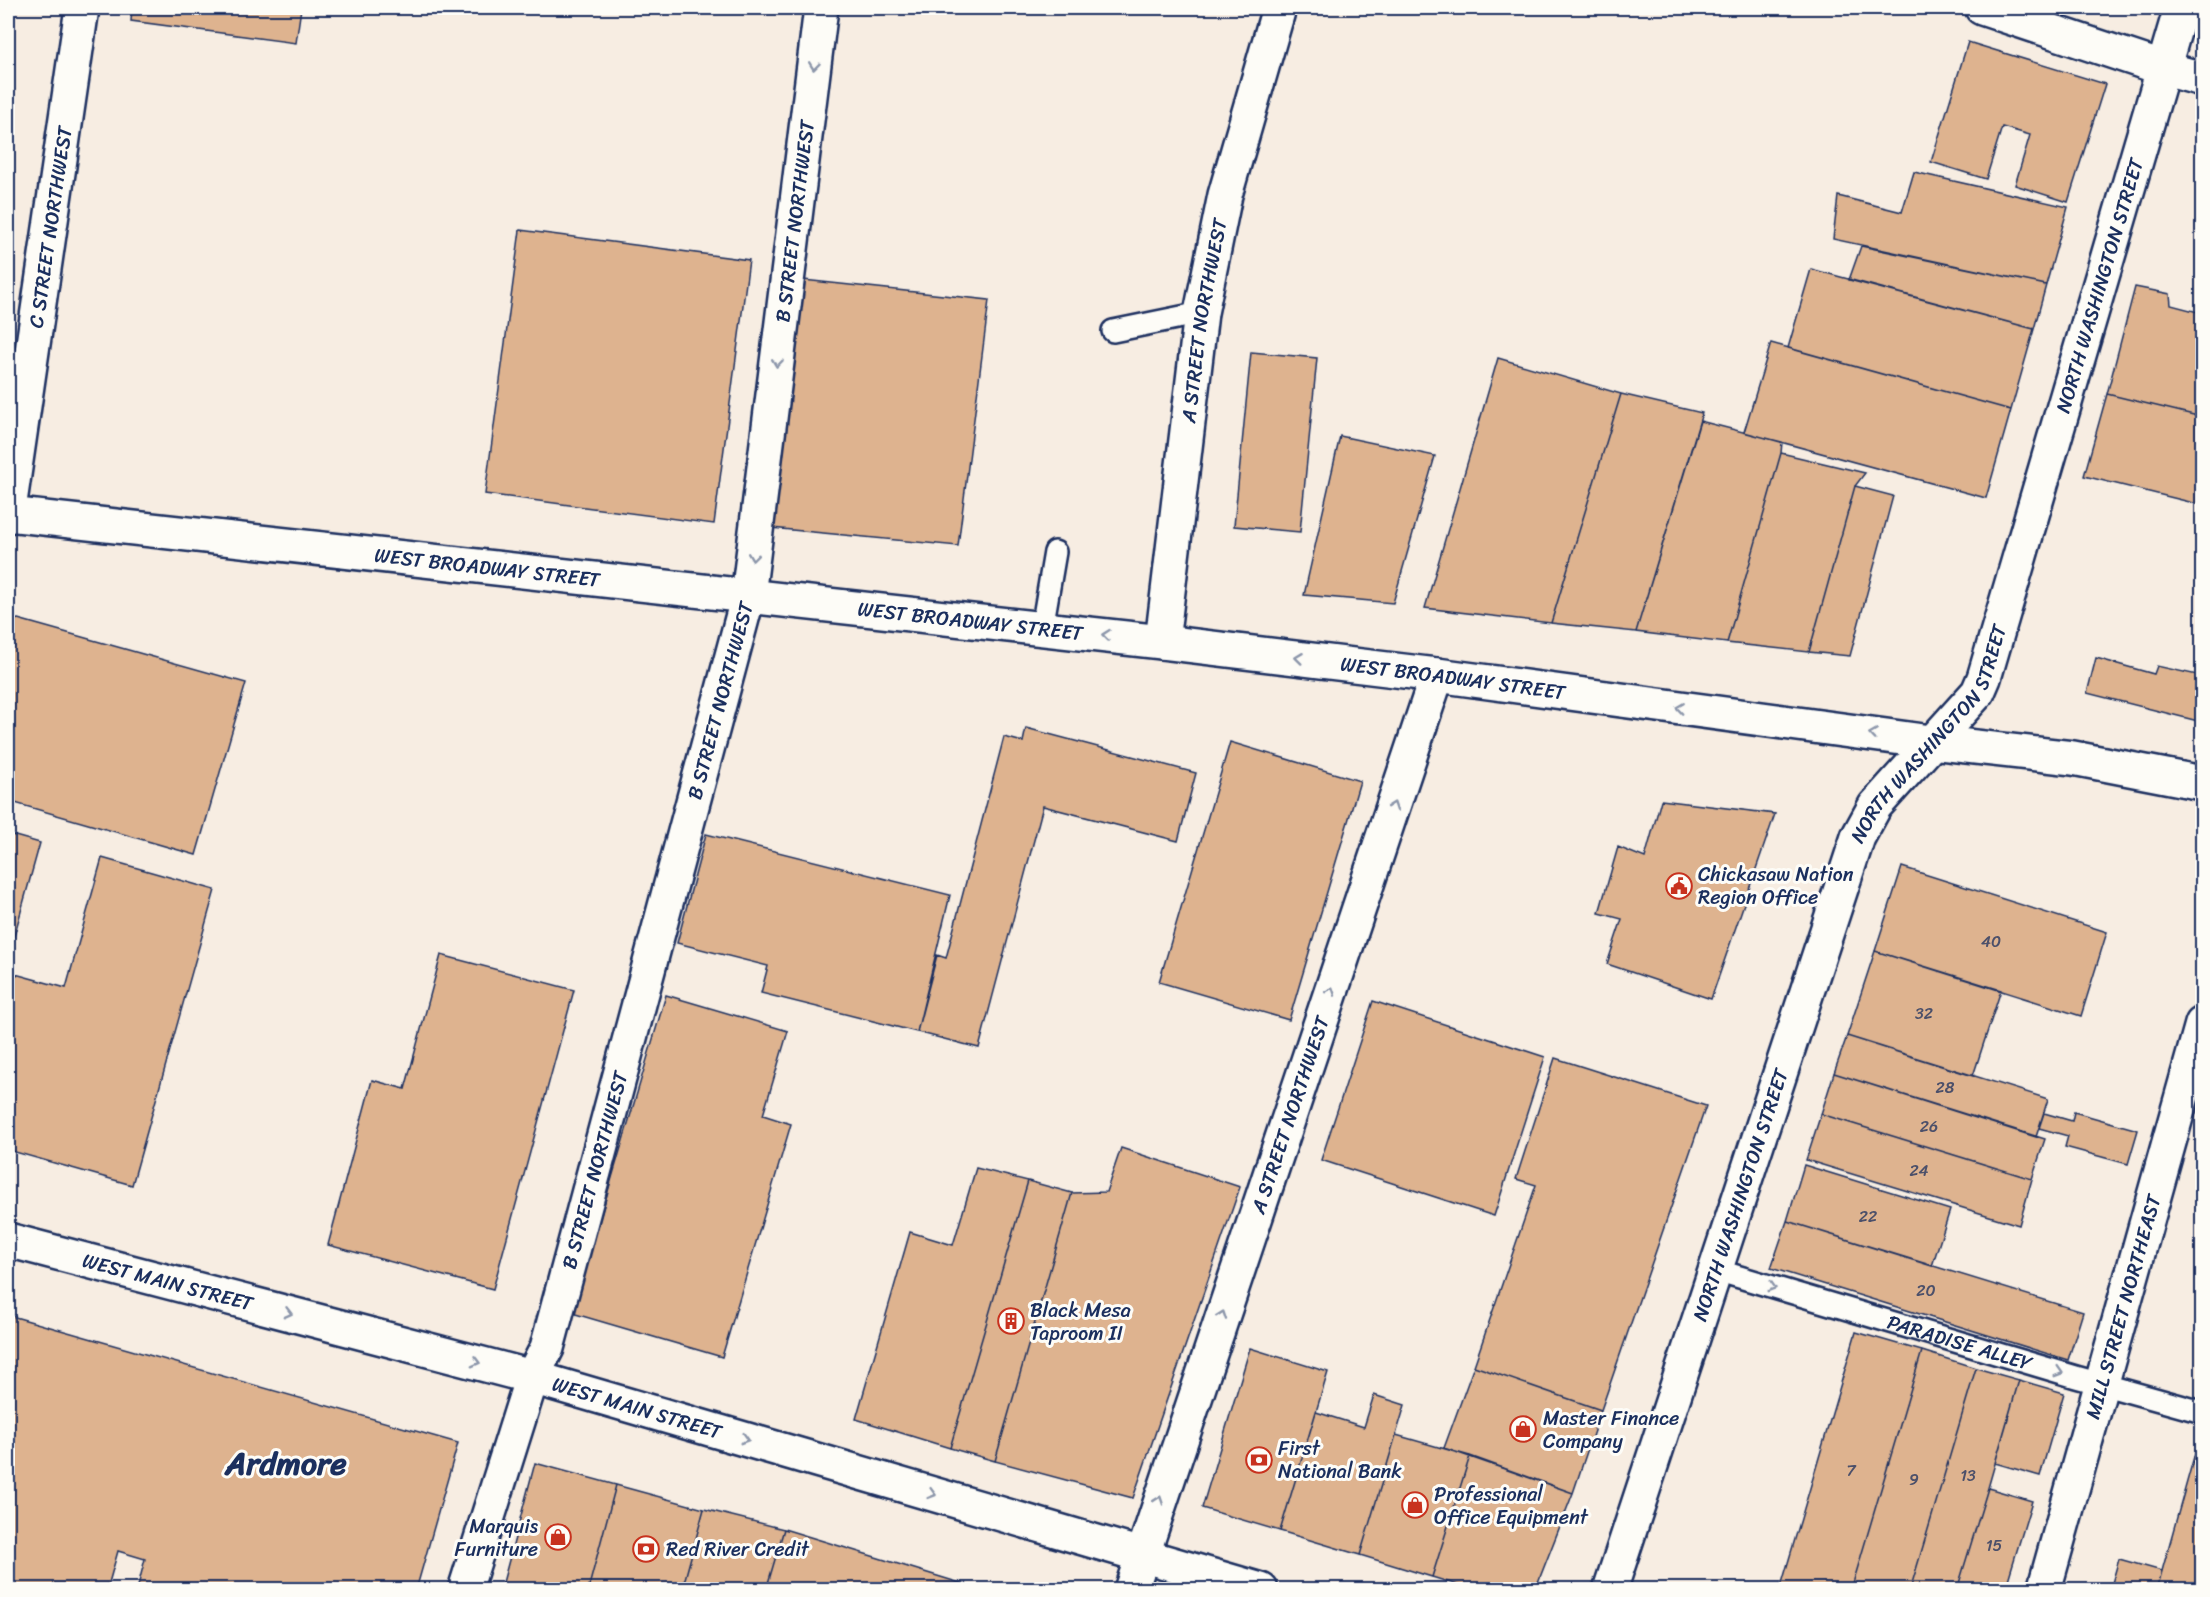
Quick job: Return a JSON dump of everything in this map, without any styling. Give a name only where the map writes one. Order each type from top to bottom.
[{"type":"main road","name":"C STREET NORTHWEST","points":[[8,515],[82,8]]},
{"type":"main road","name":"B STREET NORTHWEST","points":[[465,1590],[532,1377],[547,1348],[748,596],[821,8]]},
{"type":"main road","name":"A STREET NORTHWEST","points":[[1162,642],[1201,313],[1225,195],[1279,8]]},
{"type":"main road","points":[[1982,8],[2162,68],[2202,79]]},
{"type":"main road","name":"NORTH WASHINGTON STREET","points":[[1610,1590],[1858,837],[1875,806],[1977,692],[1984,678],[2181,8]]},
{"type":"main road","name":"WEST BROADWAY STREET","points":[[8,515],[1042,628],[1437,675],[1931,742],[2073,758],[2202,783]]},
{"type":"main road","name":"A STREET NORTHWEST","points":[[1131,1590],[1437,675]]},
{"type":"main road","name":"MILL STREET NORTHEAST","points":[[2044,1590],[2202,1024]]},
{"type":"main road","name":"WEST MAIN STREET","points":[[8,1240],[532,1377],[1261,1590]]},
{"type":"lane","points":[[1113,331],[1201,313]]},
{"type":"lane","points":[[1042,628],[1054,552]]},
{"type":"lane","name":"PARADISE ALLEY","points":[[1716,1270],[2102,1385],[2202,1412]]},
{"type":"building","points":[[132,8],[301,8],[296,43],[131,21]]},
{"type":"building","points":[[1968,42],[2105,84],[2068,202],[2015,185],[2030,135],[2002,127],[1986,179],[1931,162]]},
{"type":"building","points":[[1914,172],[2068,207],[2046,285],[1833,239],[1838,196],[1902,212]]},
{"type":"building","points":[[520,230],[749,260],[714,524],[485,494]]},
{"type":"building","points":[[1861,246],[2046,285],[2034,329],[1849,280]]},
{"type":"building","points":[[1811,269],[2034,329],[2011,410],[1788,348]]},
{"type":"building","points":[[794,279],[989,300],[958,546],[761,527]]},
{"type":"building","points":[[2135,287],[2170,294],[2171,305],[2202,313],[2202,417],[2107,394]]},
{"type":"building","points":[[1771,343],[2011,410],[1986,498],[1744,432]]},
{"type":"building","points":[[1251,352],[1317,358],[1300,532],[1234,526]]},
{"type":"building","points":[[1498,358],[1621,394],[1551,623],[1425,608]]},
{"type":"building","points":[[1621,394],[1702,413],[1636,632],[1551,623]]},
{"type":"building","points":[[2107,394],[2202,417],[2202,505],[2084,476]]},
{"type":"building","points":[[1700,421],[1782,442],[1781,453],[1727,643],[1636,632]]},
{"type":"building","points":[[1340,436],[1435,456],[1393,603],[1304,595]]},
{"type":"building","points":[[1781,453],[1865,473],[1855,486],[1809,652],[1727,643]]},
{"type":"building","points":[[1855,486],[1893,496],[1850,656],[1809,652]]},
{"type":"building","points":[[18,619],[246,683],[196,855],[8,801],[8,622]]},
{"type":"building","points":[[2096,658],[2154,674],[2157,666],[2202,676],[2202,722],[2087,693]]},
{"type":"building","points":[[1026,728],[1196,773],[1178,841],[1043,806],[979,1048],[917,1032],[937,955],[946,958],[1004,737],[1023,742]]},
{"type":"building","points":[[1230,742],[1360,781],[1289,1020],[1159,982]]},
{"type":"building","name":"Chickasaw Nation Region Office","points":[[1661,800],[1775,814],[1711,999],[1607,964],[1622,919],[1599,913],[1618,847],[1645,858]]},
{"type":"building","points":[[8,834],[40,843],[8,958]]},
{"type":"building","points":[[706,834],[950,895],[917,1032],[761,993],[768,966],[677,943]]},
{"type":"building","points":[[102,858],[215,890],[132,1185],[8,1150],[8,972],[66,988]]},
{"type":"building","points":[[1902,867],[2107,932],[2081,1016],[1875,951]]},
{"type":"building","points":[[1875,951],[2001,990],[1973,1076],[1847,1036]]},
{"type":"building","points":[[441,955],[574,990],[493,1289],[328,1245],[372,1080],[405,1089]]},
{"type":"building","points":[[666,995],[788,1031],[763,1115],[791,1124],[722,1357],[572,1313]]},
{"type":"building","points":[[1373,1001],[1545,1057],[1494,1216],[1321,1160]]},
{"type":"building","points":[[1847,1036],[2048,1099],[2036,1137],[1834,1073]]},
{"type":"building","points":[[1555,1058],[1706,1106],[1601,1410],[1474,1366],[1536,1185],[1516,1179]]},
{"type":"building","points":[[1834,1073],[2045,1139],[2032,1179],[1821,1114]]},
{"type":"building","points":[[2074,1112],[2138,1130],[2128,1164],[2065,1147],[2068,1136],[2039,1128],[2044,1113],[2072,1121]]},
{"type":"building","points":[[1821,1114],[2032,1179],[2019,1225],[1806,1160]]},
{"type":"building","points":[[1121,1148],[1240,1187],[1133,1498],[995,1461],[1072,1193],[1106,1192]]},
{"type":"building","points":[[1804,1165],[1950,1210],[1932,1266],[1787,1221]]},
{"type":"building","points":[[976,1168],[1028,1181],[950,1448],[856,1419],[910,1232],[953,1245]]},
{"type":"building","name":"Black Mesa Taproom II","points":[[1028,1181],[1072,1193],[995,1461],[950,1448]]},
{"type":"building","points":[[1787,1221],[2083,1312],[2068,1360],[1771,1268]]},
{"type":"building","points":[[8,1315],[458,1443],[416,1590],[137,1590],[145,1559],[118,1551],[107,1590],[8,1590]]},
{"type":"building","points":[[1856,1332],[1922,1351],[1851,1590],[1780,1590]]},
{"type":"building","name":"First National Bank","points":[[1250,1348],[1328,1372],[1280,1531],[1202,1508]]},
{"type":"building","points":[[1922,1351],[1976,1368],[1910,1590],[1851,1590]]},
{"type":"building","name":"Master Finance Company","points":[[1474,1366],[1601,1410],[1573,1493],[1444,1448]]},
{"type":"building","points":[[1976,1368],[2019,1380],[1988,1488],[1957,1590],[1910,1590]]},
{"type":"building","points":[[2019,1380],[2064,1393],[2040,1476],[1995,1463]]},
{"type":"building","points":[[1374,1395],[1405,1405],[1360,1555],[1280,1531],[1316,1412],[1364,1427]]},
{"type":"building","points":[[2202,1428],[2202,1590],[2157,1590],[2162,1571]]},
{"type":"building","name":"Professional Office Equipment","points":[[1396,1435],[1470,1456],[1432,1577],[1360,1555]]},
{"type":"building","points":[[1470,1456],[1573,1493],[1535,1590],[1474,1590],[1432,1577]]},
{"type":"building","name":"Marquis Furniture","points":[[535,1463],[616,1485],[588,1590],[501,1590]]},
{"type":"building","name":"Red River Credit","points":[[616,1485],[704,1509],[682,1590],[588,1590]]},
{"type":"building","points":[[1988,1488],[2032,1501],[2005,1590],[1957,1590]]},
{"type":"building","points":[[704,1509],[784,1529],[766,1590],[682,1590]]},
{"type":"building","points":[[784,1529],[983,1590],[766,1590]]},
{"type":"building","points":[[2119,1559],[2162,1571],[2157,1590],[2110,1590]]},
{"type":"place","name":"Chickasaw Nation Region Office","points":[[1679,886]]},
{"type":"place","name":"Black Mesa Taproom II","points":[[1011,1321]]},
{"type":"place","name":"Master Finance Company","points":[[1523,1429]]},
{"type":"place","name":"First National Bank","points":[[1259,1460]]},
{"type":"place","name":"Professional Office Equipment","points":[[1415,1505]]},
{"type":"place","name":"Marquis Furniture","points":[[558,1537]]},
{"type":"place","name":"Red River Credit","points":[[646,1549]]},
{"type":"district","name":"Ardmore","points":[[286,1463]]}]
